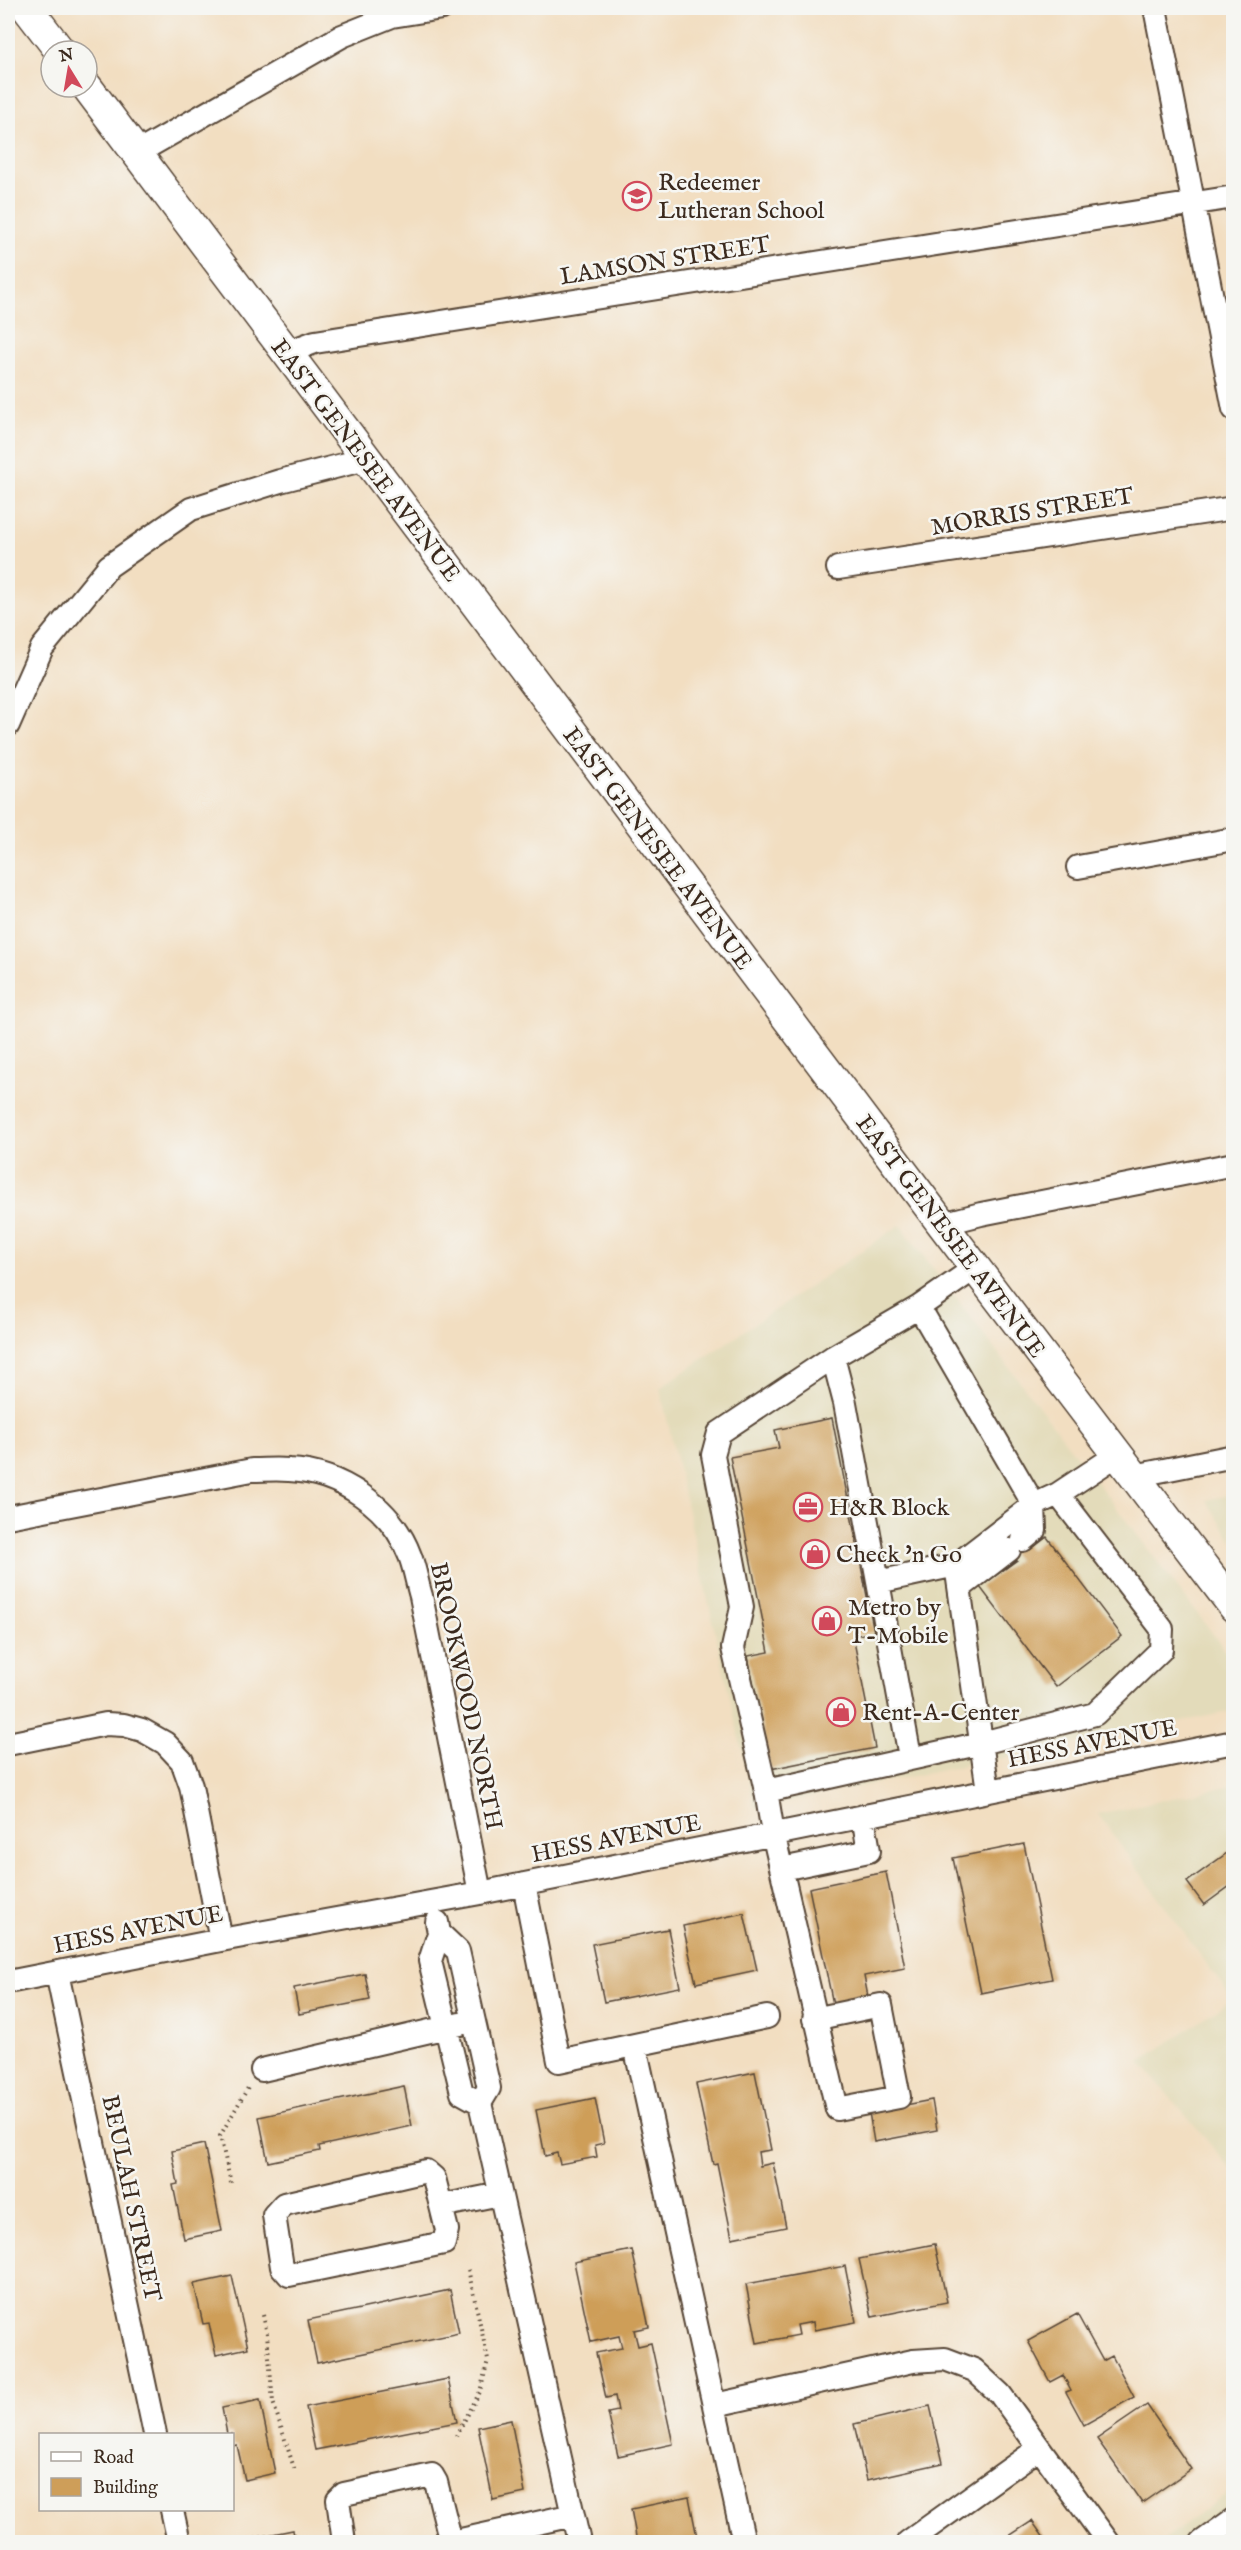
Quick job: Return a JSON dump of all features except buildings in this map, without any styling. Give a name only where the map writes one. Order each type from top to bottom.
[{"type":"main road","points":[[27,8],[51,39]]},
{"type":"main road","name":"EAST GENESEE AVENUE","points":[[96,99],[285,353],[1233,1607]]},
{"type":"street","points":[[137,153],[342,36],[392,16],[442,8]]},
{"type":"street","points":[[1155,8],[1233,409]]},
{"type":"street","name":"LAMSON STREET","points":[[285,353],[315,342],[1233,197]]},
{"type":"street","points":[[8,725],[42,648],[109,566],[191,509],[280,481],[366,459]]},
{"type":"street","name":"MORRIS STREET","points":[[838,568],[1233,508]]},
{"type":"street","points":[[1078,867],[1233,839]]},
{"type":"street","points":[[942,1224],[981,1214],[1233,1164]]},
{"type":"street","points":[[814,2019],[881,2005],[899,2097],[837,2109],[814,2019],[733,1648],[742,1607],[713,1455],[719,1433],[833,1357],[920,1307],[975,1268]]},
{"type":"street","points":[[878,1582],[958,1576],[1016,1545],[1035,1530],[1034,1505],[920,1307]]},
{"type":"street","points":[[833,1357],[845,1403],[910,1757]]},
{"type":"street","points":[[958,1576],[1034,1505],[1058,1494],[1126,1466],[1233,1456]]},
{"type":"street","name":"BROOKWOOD NORTH","points":[[8,1518],[252,1470],[301,1472],[331,1479],[364,1496],[392,1524],[410,1555],[421,1596],[480,1893]]},
{"type":"street","points":[[766,1791],[910,1757],[982,1743],[1095,1714],[1161,1650],[1161,1629],[1058,1494]]},
{"type":"street","points":[[958,1576],[988,1791]]},
{"type":"street","points":[[8,1744],[106,1724],[124,1725],[142,1730],[165,1743],[182,1761],[192,1786],[221,1940]]},
{"type":"street","name":"HESS AVENUE","points":[[8,1982],[221,1940],[480,1893],[1233,1742]]},
{"type":"street","points":[[782,1869],[869,1851],[863,1816]]},
{"type":"street","points":[[524,1884],[559,2061],[767,2017]]},
{"type":"street","points":[[432,1901],[440,1933],[458,1951],[474,2020],[489,2088],[480,2103],[579,2542]]},
{"type":"street","points":[[440,1933],[430,1961],[462,2093],[480,2103]]},
{"type":"street","name":"BEULAH STREET","points":[[57,1973],[155,2433]]},
{"type":"street","points":[[256,2078],[474,2020]]},
{"type":"street","points":[[635,2046],[744,2542]]},
{"type":"street","points":[[426,2171],[434,2178],[441,2206],[447,2230],[444,2243],[289,2275],[282,2267],[274,2215],[284,2204],[426,2171]]},
{"type":"street","points":[[441,2206],[500,2194]]},
{"type":"street","points":[[715,2405],[913,2361],[945,2359],[974,2370],[1000,2394],[1108,2542]]},
{"type":"street","points":[[908,2542],[1038,2449]]},
{"type":"street","points":[[344,2542],[338,2500],[344,2494],[432,2475],[436,2482],[452,2542],[573,2515]]},
{"type":"street","points":[[172,2511],[179,2542]]},
{"type":"street","points":[[1202,2542],[1233,2519]]},
{"type":"path","points":[[231,2183],[220,2136],[256,2078]]},
{"type":"path","points":[[456,2436],[480,2392],[488,2360],[468,2269]]},
{"type":"path","points":[[263,2315],[267,2334],[273,2402],[296,2471]]},
{"type":"shaded area","points":[[900,1225],[1229,1655],[1233,1682],[1233,1711],[755,1808],[660,1388]]},
{"type":"shaded area","points":[[1234,1494],[1233,1542],[1206,1500]]},
{"type":"shaded area","points":[[1233,1785],[1233,2171],[1140,2062],[1232,1999],[1098,1814]]},
{"type":"shaded area","points":[[1233,2489],[1233,2542],[1162,2542]]},
{"type":"place","name":"Redeemer Lutheran School","points":[[637,196]]},
{"type":"place","name":"H&R Block","points":[[808,1507]]},
{"type":"place","name":"Check 'n Go","points":[[815,1554]]},
{"type":"place","name":"Metro by T-Mobile","points":[[827,1621]]},
{"type":"place","name":"Rent-A-Center","points":[[841,1712]]}]
